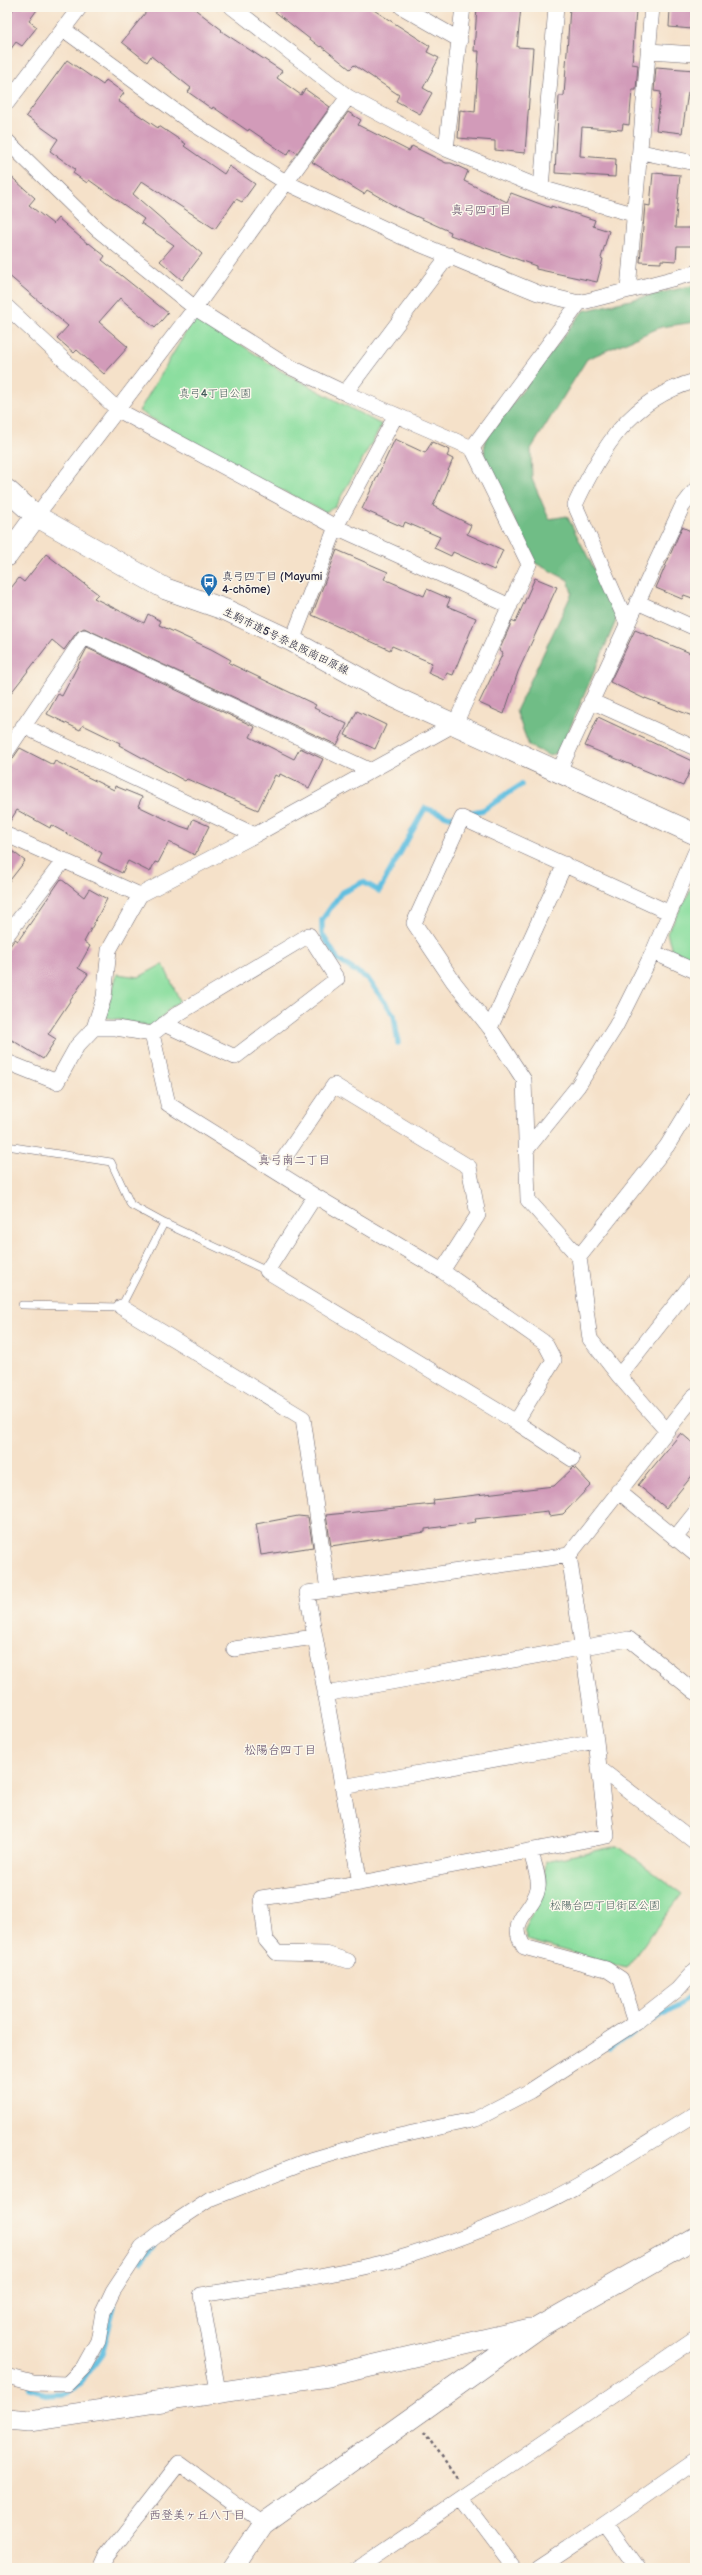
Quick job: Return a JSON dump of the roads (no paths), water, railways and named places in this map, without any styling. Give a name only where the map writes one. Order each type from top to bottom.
[{"type":"street","points":[[7,103],[80,7]]},
{"type":"street","points":[[232,7],[348,97],[446,149],[541,188],[633,214]]},
{"type":"street","points":[[402,7],[460,40]]},
{"type":"street","points":[[446,149],[463,7]]},
{"type":"street","points":[[541,188],[556,7]]},
{"type":"street","points":[[628,290],[633,214],[641,152],[652,7]]},
{"type":"street","points":[[63,29],[189,120],[287,183],[448,255],[538,292],[579,303],[695,273]]},
{"type":"street","points":[[649,51],[695,54]]},
{"type":"street","points":[[7,556],[195,308],[348,97]]},
{"type":"street","points":[[7,141],[97,229],[195,308],[284,364],[345,393],[472,448],[529,564],[455,724],[369,770],[255,836],[140,895],[110,950],[104,997],[94,1028],[77,1046],[57,1082],[7,1062]]},
{"type":"street","points":[[641,152],[695,164]]},
{"type":"street","points":[[345,393],[448,255]]},
{"type":"street","points":[[472,448],[579,303]]},
{"type":"street","points":[[7,307],[118,410],[336,527],[510,606]]},
{"type":"street","points":[[627,623],[575,505],[596,461],[620,428],[642,409],[664,394],[695,381]]},
{"type":"street","points":[[292,642],[336,527],[396,414]]},
{"type":"street","name":"生駒市道5号奈良阪南田原線","points":[[7,490],[36,516],[166,589],[226,610],[292,642],[392,696],[488,738],[695,834]]},
{"type":"street","points":[[559,771],[637,602],[689,509],[695,490]]},
{"type":"street","points":[[637,602],[695,628]]},
{"type":"street","points":[[7,751],[84,637],[369,770]]},
{"type":"street","points":[[591,701],[695,748]]},
{"type":"street","points":[[23,726],[255,836]]},
{"type":"street","points":[[666,1430],[590,1340],[579,1257],[528,1200],[524,1080],[490,1028],[453,981],[414,923],[462,818],[668,912]]},
{"type":"street","points":[[7,835],[140,895]]},
{"type":"street","points":[[526,1150],[578,1086],[612,1033],[653,952],[668,912],[695,853]]},
{"type":"street","points":[[7,935],[64,860]]},
{"type":"street","points":[[490,1028],[565,864]]},
{"type":"street","points":[[94,1028],[116,1028],[152,1034],[164,1024],[176,1015],[309,935],[337,979],[235,1057],[164,1024]]},
{"type":"street","points":[[653,952],[695,971]]},
{"type":"street","points":[[152,1034],[168,1104],[276,1170],[315,1196],[442,1271],[545,1343],[554,1360],[516,1422]]},
{"type":"street","points":[[276,1170],[334,1085],[469,1166],[478,1215],[442,1271]]},
{"type":"street","points":[[579,1257],[667,1146],[695,1100]]},
{"type":"street","points":[[315,1196],[267,1271],[516,1422],[572,1459]]},
{"type":"street","points":[[619,1376],[695,1280]]},
{"type":"street","points":[[121,1307],[303,1418],[328,1590]]},
{"type":"street","points":[[360,1883],[306,1594],[569,1555],[695,1395]]},
{"type":"street","points":[[618,1491],[695,1554]]},
{"type":"street","points":[[675,1538],[695,1513]]},
{"type":"street","points":[[348,1961],[326,1954],[277,1952],[266,1940],[261,1898],[360,1883],[531,1852],[607,1836],[596,1741],[581,1649],[569,1555]]},
{"type":"street","points":[[234,1649],[314,1637]]},
{"type":"street","points":[[325,1694],[630,1639],[695,1692]]},
{"type":"street","points":[[342,1787],[596,1741]]},
{"type":"street","points":[[599,1768],[695,1842]]},
{"type":"street","points":[[531,1852],[538,1888],[519,1924],[517,1936],[524,1946],[606,1969],[621,1979],[635,2023]]},
{"type":"street","points":[[7,2376],[33,2383],[67,2384],[83,2368],[98,2341],[107,2305],[142,2247],[164,2229],[210,2199],[304,2162],[376,2141],[476,2119],[530,2091],[635,2023],[677,1990],[695,1970]]},
{"type":"street","points":[[218,2391],[201,2295],[332,2273],[397,2259],[457,2240],[549,2199],[695,2115]]},
{"type":"street","points":[[233,2568],[263,2524],[539,2327],[695,2238]]},
{"type":"street","points":[[7,2419],[30,2421],[218,2391],[328,2376],[539,2327]]},
{"type":"street","points":[[359,2568],[695,2339]]},
{"type":"street","points":[[101,2568],[106,2557],[178,2463],[263,2524]]},
{"type":"street","points":[[540,2568],[607,2525],[633,2502],[693,2467]]},
{"type":"street","points":[[465,2496],[514,2568]]},
{"type":"street","points":[[607,2525],[638,2568]]},
{"type":"lane","points":[[7,1146],[111,1162],[131,1205],[164,1223],[267,1271]]},
{"type":"lane","points":[[22,1305],[121,1307],[164,1223]]},
{"type":"waterway","points":[[398,1043],[394,1015],[368,979],[338,960],[322,934],[322,920],[341,893],[363,882],[379,891],[425,808],[450,817],[483,810],[521,785]]},
{"type":"waterway","points":[[609,2048],[695,1994]]},
{"type":"waterway","points":[[141,2261],[153,2246]]},
{"type":"waterway","points":[[30,2389],[48,2395],[63,2394],[81,2383],[102,2354],[114,2306]]},
{"type":"place","name":"真弓四丁目 (Mayumi 4-chōme)","points":[[209,597]]},
{"type":"district","name":"真弓四丁目","points":[[481,210]]},
{"type":"district","name":"真弓南二丁目","points":[[294,1160]]},
{"type":"district","name":"松陽台四丁目","points":[[280,1750]]},
{"type":"district","name":"西登美ヶ丘八丁目","points":[[197,2515]]},
{"type":"park label","name":"真弓4丁目公園","points":[[215,393]]},
{"type":"park label","name":"松陽台四丁目街区公園","points":[[605,1905]]}]
